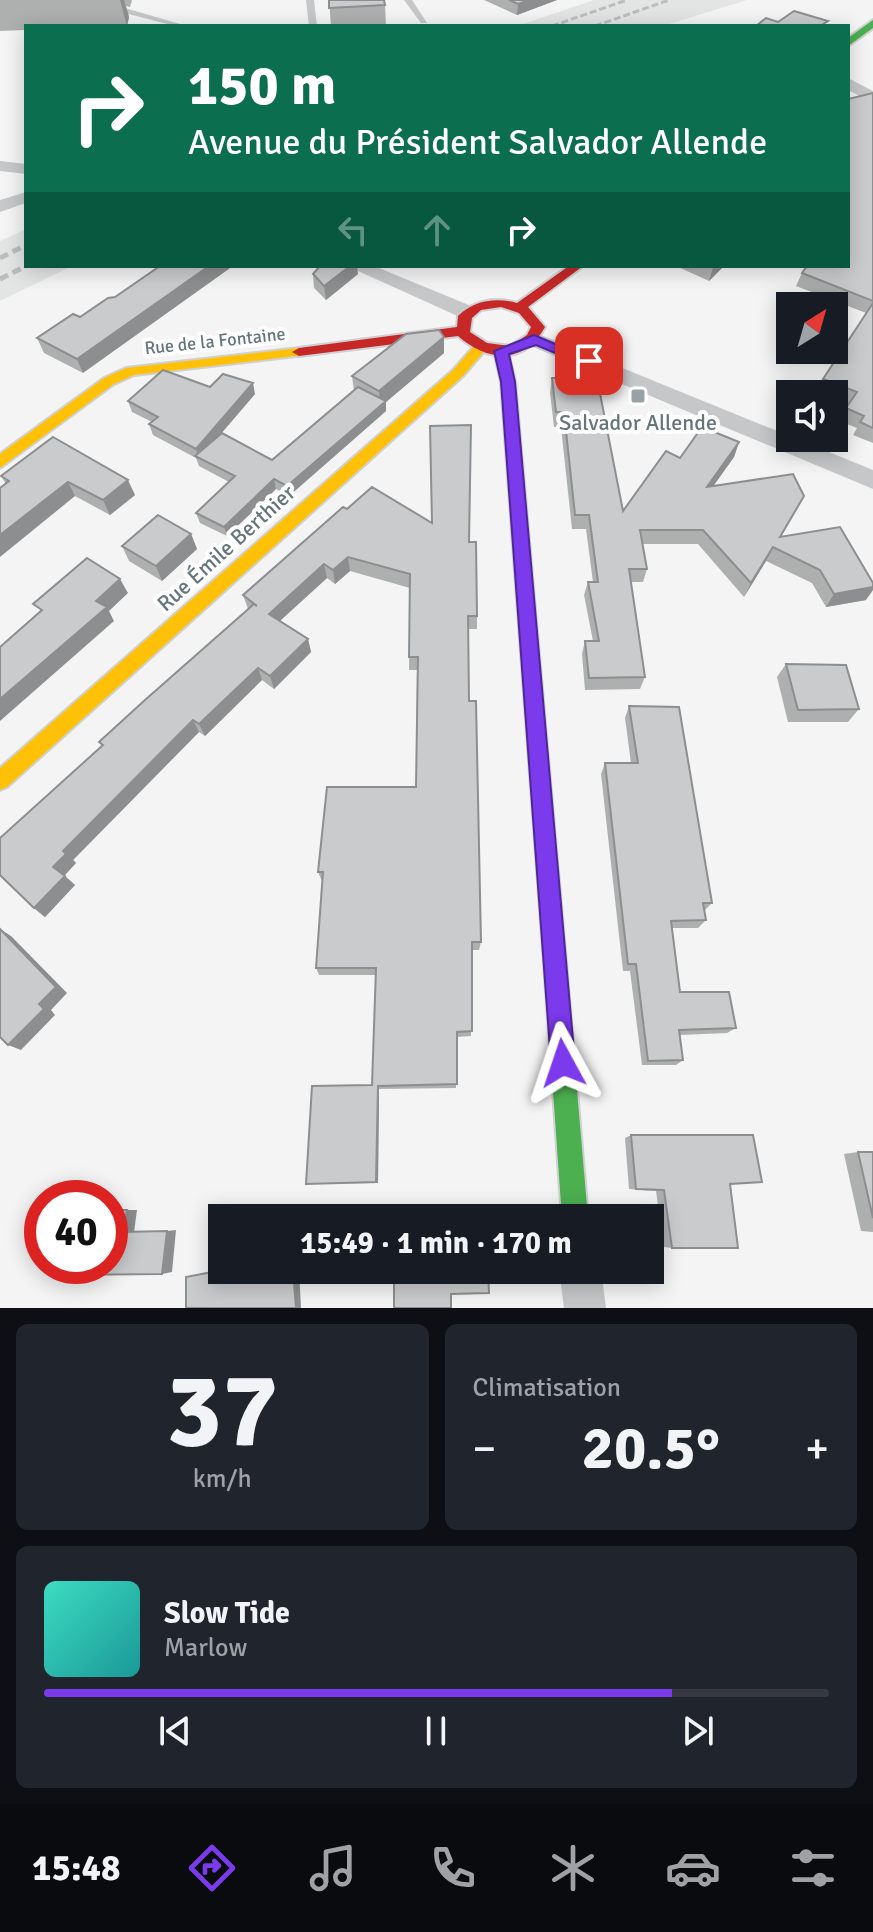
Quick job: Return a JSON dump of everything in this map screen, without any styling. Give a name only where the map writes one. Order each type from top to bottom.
[{"type":"street","points":[[850,41],[873,23]]},
{"type":"street","points":[[850,84],[873,98]]},
{"type":"street","points":[[0,166],[24,169]]},
{"type":"street","points":[[0,206],[24,198]]},
{"type":"street","points":[[361,268],[466,322]]},
{"type":"street","points":[[520,307],[574,268]]},
{"type":"street","points":[[493,303],[520,307],[537,322],[534,339],[522,347],[501,351],[480,348],[467,339],[466,322],[493,303]]},
{"type":"street","name":"Rue de la Fontaine","points":[[0,462],[109,381],[131,371],[427,338],[466,322]]},
{"type":"street","points":[[534,339],[873,480]]},
{"type":"street","name":"Rue Émile Berthier","points":[[0,781],[458,373],[480,348]]},
{"type":"street","points":[[501,351],[508,382],[574,1204]]},
{"type":"street","points":[[582,1284],[585,1308]]},
{"type":"lane","points":[[310,0],[313,24]]},
{"type":"lane","points":[[408,0],[424,21]]},
{"type":"lane","points":[[92,6],[107,6],[176,24]]},
{"type":"lane","points":[[146,24],[148,16]]},
{"type":"shaded area","points":[[594,0],[747,0],[669,24],[523,24]]},
{"type":"shaded area","points":[[24,230],[24,268],[68,268],[0,301],[0,241]]},
{"type":"building","points":[[329,0],[384,0],[385,5],[329,8]]},
{"type":"building","points":[[794,11],[828,21],[823,24],[758,24],[766,18],[778,22]]},
{"type":"building","points":[[873,93],[873,301],[802,273],[806,268],[850,268],[850,99]]},
{"type":"building","points":[[157,268],[206,268],[77,359],[37,338],[73,314],[80,317],[108,298],[115,297]]},
{"type":"building","points":[[318,268],[347,268],[324,286],[313,274]]},
{"type":"building","points":[[873,303],[873,428],[860,422],[864,416],[848,409],[857,392],[848,389],[848,380],[823,379],[833,364],[848,364],[848,341]]},
{"type":"building","points":[[439,330],[444,337],[379,391],[352,376],[406,334]]},
{"type":"building","points":[[163,370],[210,387],[223,374],[253,383],[196,449],[149,424],[158,417],[128,401]]},
{"type":"building","points":[[552,378],[597,378],[623,511],[666,451],[680,458],[702,427],[739,442],[707,487],[793,474],[804,496],[780,537],[840,527],[873,587],[834,594],[820,570],[773,547],[751,583],[703,530],[640,530],[647,569],[629,569],[645,677],[589,678],[585,641],[599,641],[588,582],[598,582],[589,515],[575,515],[564,412],[556,412]]},
{"type":"building","points":[[358,387],[386,401],[287,486],[274,479],[224,527],[196,513],[235,476],[195,456],[222,433],[272,460]]},
{"type":"building","points":[[471,425],[469,542],[476,542],[477,616],[468,616],[469,701],[476,701],[481,942],[472,942],[472,1031],[457,1032],[457,1084],[378,1086],[376,1182],[306,1184],[312,1086],[372,1085],[376,968],[316,968],[323,872],[318,872],[327,787],[416,787],[418,657],[409,657],[410,574],[348,557],[333,570],[324,564],[269,614],[308,639],[270,676],[258,668],[199,724],[193,720],[63,851],[66,854],[53,867],[65,876],[34,908],[0,875],[0,838],[103,745],[99,742],[145,700],[254,604],[257,606],[243,595],[343,507],[347,509],[372,487],[432,523],[430,426]]},
{"type":"building","points":[[53,437],[128,480],[103,500],[68,482],[0,535],[0,488],[9,481],[1,476]]},
{"type":"building","points":[[158,515],[191,534],[156,566],[122,546]]},
{"type":"building","points":[[87,558],[120,579],[96,601],[107,607],[0,699],[0,647],[42,610],[33,604]]},
{"type":"building","points":[[786,664],[846,665],[859,709],[798,710]]},
{"type":"building","points":[[629,706],[679,707],[712,903],[703,903],[706,920],[671,921],[680,992],[729,992],[736,1028],[679,1030],[683,1060],[648,1061],[636,964],[628,964],[605,763],[638,763]]},
{"type":"building","points":[[0,929],[56,987],[39,1004],[44,1009],[8,1045],[0,1037]]},
{"type":"building","points":[[631,1135],[753,1135],[762,1182],[730,1184],[738,1248],[672,1248],[664,1190],[636,1189]]},
{"type":"building","points":[[858,1152],[873,1152],[873,1218]]},
{"type":"building","points":[[167,1231],[162,1274],[128,1274],[128,1232]]},
{"type":"building","points":[[208,1273],[208,1284],[294,1284],[296,1308],[186,1308],[186,1277]]},
{"type":"building","points":[[394,1284],[489,1284],[489,1293],[451,1294],[451,1308],[394,1308]]},
{"type":"railway","points":[[558,24],[627,0]]},
{"type":"railway","points":[[601,24],[669,0]]},
{"type":"railway","points":[[0,258],[24,246]]},
{"type":"railway","points":[[0,279],[24,267]]},
{"type":"traffic: fast","points":[[850,41],[873,23]]},
{"type":"traffic: fast","points":[[555,963],[574,1204]]},
{"type":"traffic: slow","points":[[0,781],[458,373],[480,348]]},
{"type":"traffic: slow","points":[[501,351],[508,382],[555,963]]},
{"type":"traffic: slow","points":[[0,462],[109,381],[131,371],[299,352]]},
{"type":"traffic: jam","points":[[520,307],[574,268]]},
{"type":"traffic: jam","points":[[501,303],[523,310],[532,316],[538,327],[524,346],[514,350],[493,350],[482,347],[463,333],[465,316],[477,307],[501,303]]},
{"type":"traffic: jam","points":[[299,352],[462,331]]},
{"type":"place","name":"Salvador Allende","points":[[638,396]]},
{"type":"route","points":[[563,1063],[508,382],[501,351],[514,350],[534,339],[589,361]]}]
